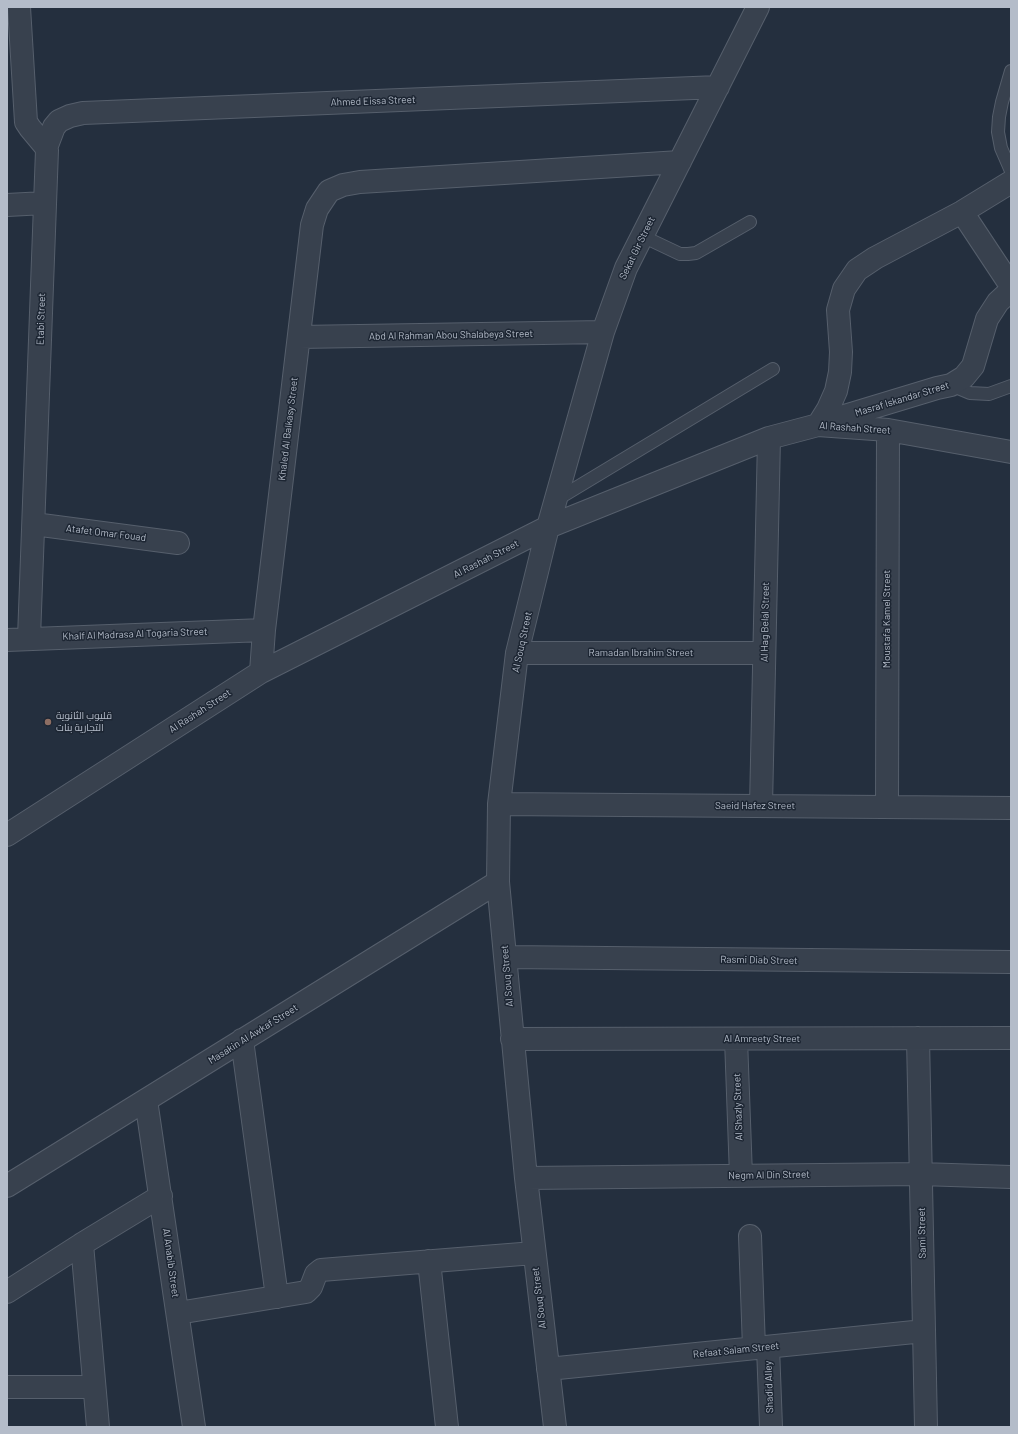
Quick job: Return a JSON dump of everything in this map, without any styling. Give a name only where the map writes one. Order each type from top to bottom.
[{"type":"street","points":[[20,7],[26,122],[46,148]]},
{"type":"street","name":"Sekat Gir Street","points":[[548,527],[603,332],[626,268],[758,7]]},
{"type":"street","name":"Ahmed Eissa Street","points":[[46,148],[54,127],[59,121],[83,112],[718,87]]},
{"type":"street","name":"Etabi Street","points":[[29,638],[46,148]]},
{"type":"street","name":"Khaled Al Balkasy Street","points":[[261,672],[264,630],[312,225],[317,209],[329,191],[343,185],[360,182],[680,162]]},
{"type":"street","points":[[818,425],[828,409],[836,390],[840,372],[841,352],[838,310],[844,288],[856,270],[875,258],[962,212],[1011,182]]},
{"type":"street","points":[[7,205],[45,203]]},
{"type":"street","points":[[962,212],[1011,286]]},
{"type":"street","name":"Masraf Iskandar Street","points":[[818,425],[951,385],[964,377],[973,366],[987,318],[998,302],[1011,290]]},
{"type":"street","name":"Abd Al Rahman Abou Shalabeya Street","points":[[299,337],[603,332]]},
{"type":"street","name":"Al Rashah Street","points":[[7,835],[261,672],[548,527],[769,438],[818,425],[888,430],[1011,452]]},
{"type":"street","name":"Moustafa Kamel Street","points":[[887,807],[888,430]]},
{"type":"street","name":"Al Hag Belal Street","points":[[761,806],[769,438]]},
{"type":"street","name":"Atafet Omar Fouad","points":[[34,524],[178,543]]},
{"type":"street","name":"Al Souq Street","points":[[548,527],[517,653],[499,804],[498,882],[526,1178],[555,1427]]},
{"type":"street","name":"Khalf Al Madrasa Al Togaria Street","points":[[7,640],[264,630]]},
{"type":"street","name":"Ramadan Ibrahim Street","points":[[517,653],[764,653]]},
{"type":"street","name":"Saeid Hafez Street","points":[[499,804],[1011,808]]},
{"type":"street","name":"Masakin Al Awkaf Street","points":[[7,1186],[498,882]]},
{"type":"street","name":"Rasmi Diab Street","points":[[506,957],[1011,962]]},
{"type":"street","name":"Sami Street","points":[[918,1038],[926,1427]]},
{"type":"street","name":"Al Amreety Street","points":[[512,1039],[1011,1038]]},
{"type":"street","name":"Al Shazly Street","points":[[736,1039],[741,1176]]},
{"type":"street","points":[[242,1040],[277,1297]]},
{"type":"street","name":"Al Anabib Street","points":[[146,1100],[194,1427]]},
{"type":"street","name":"Negm Al Din Street","points":[[526,1178],[921,1174],[1011,1177]]},
{"type":"street","points":[[7,1292],[161,1196]]},
{"type":"street","name":"Shadid Alley","points":[[750,1236],[761,1348],[771,1427]]},
{"type":"street","points":[[82,1244],[98,1427]]},
{"type":"street","points":[[178,1313],[306,1292],[311,1287],[316,1274],[321,1270],[534,1253]]},
{"type":"street","points":[[429,1261],[447,1427]]},
{"type":"street","name":"Refaat Salam Street","points":[[548,1370],[924,1331]]},
{"type":"street","points":[[7,1388],[94,1387]]},
{"type":"lane","points":[[1011,71],[1002,102],[998,132],[1001,148],[1011,172]]},
{"type":"lane","points":[[642,236],[680,254],[696,253],[750,222]]},
{"type":"lane","points":[[556,500],[772,369]]},
{"type":"lane","points":[[951,385],[970,393],[989,394],[1011,386]]},
{"type":"place","name":"قليوب الثانوية التجارية بنات","points":[[48,722]]}]
